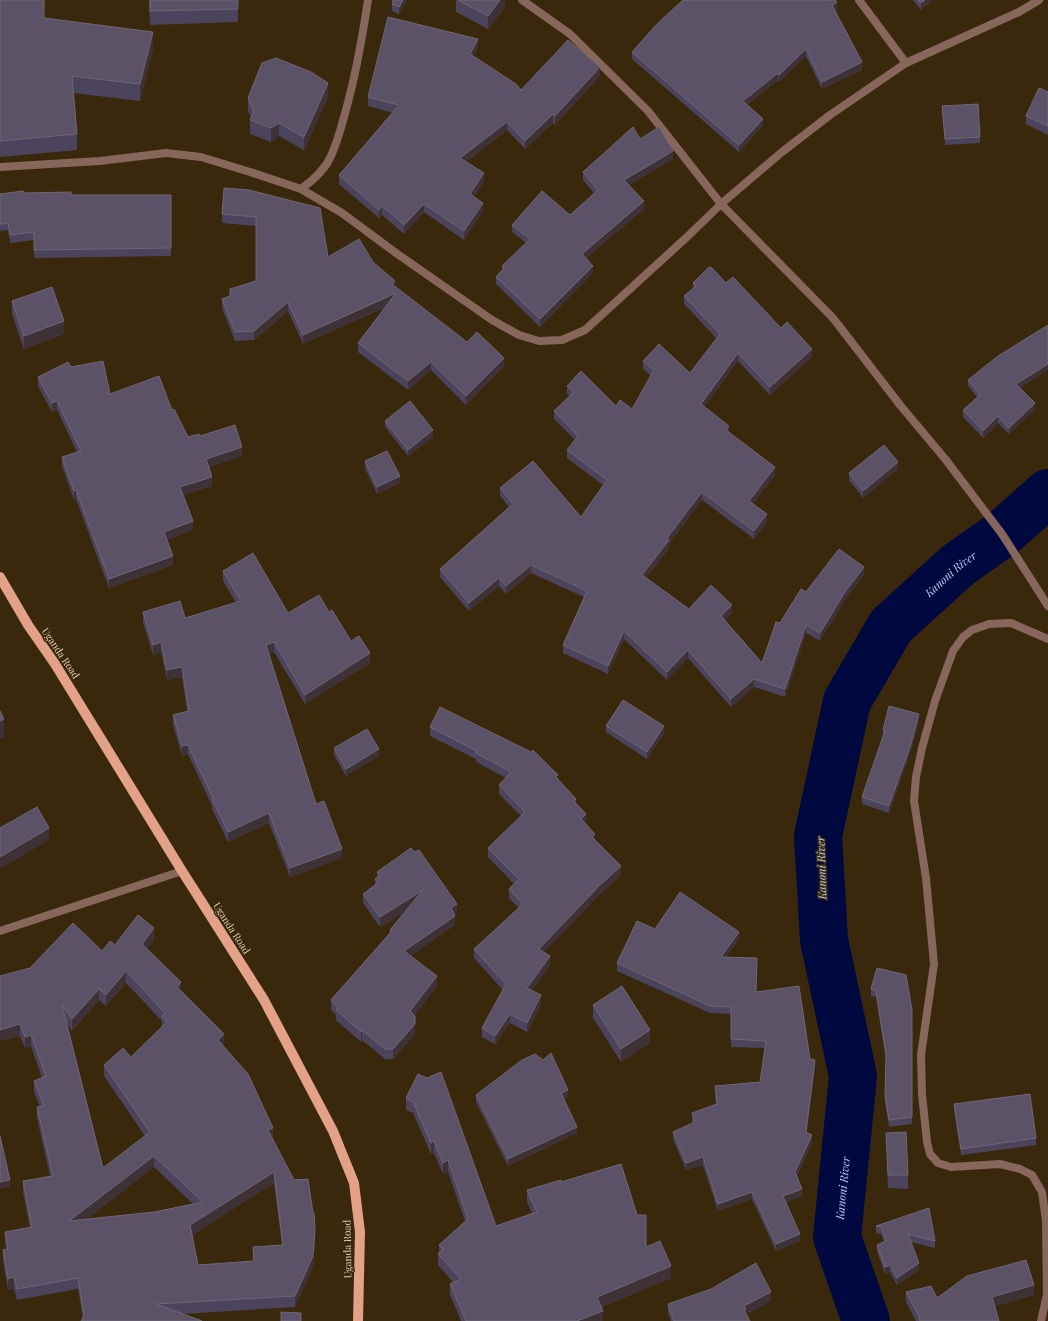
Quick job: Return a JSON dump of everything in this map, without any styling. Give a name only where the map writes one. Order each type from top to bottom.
[{"type":"main road","name":"Uganda Road","points":[[0,578],[264,1000],[333,1131],[354,1183],[360,1232],[358,1321]]},
{"type":"street","points":[[301,189],[314,179],[330,159],[335,146],[352,89],[362,42],[368,0]]},
{"type":"street","points":[[522,0],[570,34],[648,111],[721,204],[833,318],[900,406],[946,460],[1002,534],[1048,606]]},
{"type":"street","points":[[859,0],[906,63]]},
{"type":"street","points":[[0,167],[100,161],[166,153],[201,157],[250,172],[301,189],[342,213],[396,253],[492,320],[518,335],[539,342],[562,340],[585,330],[721,204],[782,152],[830,115],[906,63],[1019,12],[1039,0]]},
{"type":"street","points":[[1042,1321],[1047,1294],[1046,1221],[1042,1192],[1032,1175],[1020,1169],[1000,1164],[951,1167],[938,1163],[930,1154],[922,1094],[921,1055],[934,964],[926,878],[914,801],[916,777],[922,748],[935,701],[953,651],[964,637],[972,630],[989,624],[1011,623],[1048,639]]},
{"type":"street","points":[[0,931],[182,871]]},
{"type":"building","points":[[0,0],[44,0],[44,18],[153,32],[140,84],[72,76],[77,134],[0,141]]},
{"type":"building","points":[[150,0],[238,0],[238,9],[150,11]]},
{"type":"building","points":[[393,0],[403,0],[399,7],[392,4]]},
{"type":"building","points":[[458,0],[500,0],[488,16]]},
{"type":"building","points":[[683,0],[835,0],[837,2],[832,5],[862,62],[822,82],[806,49],[779,75],[778,73],[743,101],[763,119],[739,145],[632,52],[656,25]]},
{"type":"building","points":[[918,0],[925,0],[921,3]]},
{"type":"building","points":[[388,17],[478,39],[470,54],[516,84],[521,90],[568,40],[600,67],[555,116],[553,114],[525,141],[507,122],[460,158],[484,173],[470,194],[483,203],[464,231],[424,204],[404,225],[382,206],[379,210],[339,175],[399,105],[368,97]]},
{"type":"building","points":[[276,58],[311,72],[328,83],[304,137],[279,123],[271,128],[250,120],[254,112],[248,98],[262,63]]},
{"type":"building","points":[[1039,88],[1048,92],[1048,126],[1026,116]]},
{"type":"building","points":[[978,104],[980,137],[945,139],[942,106]]},
{"type":"building","points":[[633,127],[640,139],[659,127],[673,151],[624,180],[644,201],[582,254],[593,266],[540,319],[496,277],[504,268],[502,266],[530,239],[512,225],[542,191],[570,215],[598,190],[583,172]]},
{"type":"building","points":[[224,188],[249,190],[320,208],[328,257],[359,239],[373,262],[395,281],[392,284],[467,342],[477,332],[504,358],[466,396],[431,362],[408,381],[358,343],[396,293],[303,335],[288,302],[254,331],[235,332],[222,299],[230,296],[230,289],[256,281],[256,217],[222,214]]},
{"type":"building","points":[[23,191],[24,193],[71,192],[71,195],[171,195],[171,248],[34,250],[34,232],[10,235],[8,223],[0,224],[0,194]]},
{"type":"building","points":[[709,267],[712,268],[726,283],[733,277],[781,328],[787,322],[812,349],[770,387],[738,353],[701,404],[729,426],[726,430],[775,467],[749,501],[767,514],[754,531],[702,492],[667,538],[669,540],[642,575],[689,609],[711,585],[732,605],[721,616],[762,663],[776,622],[780,623],[801,589],[806,592],[839,549],[864,567],[845,592],[820,633],[806,625],[785,689],[754,679],[731,699],[688,650],[667,672],[624,631],[608,666],[563,645],[587,591],[531,565],[506,586],[499,578],[469,603],[440,569],[513,504],[500,488],[533,461],[581,517],[607,480],[567,450],[578,436],[554,411],[574,392],[567,386],[581,371],[616,406],[620,400],[632,409],[654,370],[643,361],[659,344],[690,373],[720,334],[684,296],[696,286],[693,283]]},
{"type":"building","points":[[52,287],[64,321],[24,336],[12,301]]},
{"type":"building","points":[[1048,325],[1048,364],[1016,384],[1035,403],[1009,428],[998,416],[983,431],[963,410],[980,395],[968,380],[998,356]]},
{"type":"building","points":[[103,361],[110,394],[159,376],[172,410],[174,409],[188,437],[199,434],[200,436],[235,425],[242,447],[206,459],[212,477],[180,487],[193,521],[164,532],[173,556],[109,579],[76,490],[74,491],[62,457],[81,451],[57,401],[52,403],[38,377],[68,362],[71,367]]},
{"type":"building","points":[[410,401],[433,430],[408,450],[385,421]]},
{"type":"building","points":[[884,445],[898,462],[863,491],[849,473]]},
{"type":"building","points":[[387,451],[400,476],[377,487],[365,461]]},
{"type":"building","points":[[253,553],[288,613],[319,595],[329,612],[332,610],[351,641],[359,636],[370,653],[305,695],[274,642],[266,645],[316,804],[324,801],[342,849],[290,868],[269,813],[228,832],[188,745],[182,746],[173,715],[189,711],[182,667],[167,670],[161,642],[153,645],[143,612],[180,601],[185,618],[241,601],[223,571]]},
{"type":"building","points":[[623,700],[664,726],[647,752],[606,726]]},
{"type":"building","points":[[889,706],[919,714],[911,744],[889,806],[862,797],[885,731],[883,730]]},
{"type":"building","points":[[440,707],[531,752],[533,750],[558,775],[556,777],[576,799],[574,801],[586,814],[581,819],[595,834],[592,837],[621,866],[599,886],[539,949],[550,956],[527,988],[541,995],[527,1023],[510,1014],[495,1036],[482,1028],[506,984],[474,949],[523,904],[509,889],[519,879],[488,848],[525,812],[499,785],[511,772],[476,753],[477,751],[430,727]]},
{"type":"building","points":[[0,711],[4,719],[0,721]]},
{"type":"building","points":[[367,729],[379,749],[346,769],[334,748]]},
{"type":"building","points":[[37,807],[49,828],[0,857],[0,828]]},
{"type":"building","points":[[411,848],[414,852],[419,850],[457,904],[451,908],[455,916],[404,951],[437,976],[410,1011],[415,1016],[415,1024],[393,1049],[385,1049],[362,1030],[361,1032],[336,1010],[338,1008],[331,1000],[391,932],[390,930],[423,890],[380,917],[363,894],[378,883],[375,879],[380,876],[377,872]]},
{"type":"building","points":[[680,892],[739,932],[721,957],[757,958],[756,992],[799,986],[810,1059],[815,1060],[806,1132],[812,1135],[795,1172],[802,1189],[783,1196],[800,1234],[776,1244],[752,1192],[718,1204],[703,1157],[686,1163],[673,1132],[695,1122],[692,1113],[717,1104],[715,1086],[760,1082],[766,1041],[731,1039],[731,1007],[710,1006],[617,963],[637,921],[655,929]]},
{"type":"building","points":[[138,915],[154,928],[142,944],[181,982],[177,987],[224,1034],[218,1040],[248,1074],[273,1128],[268,1130],[294,1180],[308,1179],[314,1213],[315,1230],[313,1256],[295,1296],[156,1304],[202,1321],[81,1321],[84,1315],[78,1278],[17,1289],[14,1277],[8,1279],[3,1250],[8,1249],[5,1232],[32,1227],[23,1181],[53,1176],[37,1107],[44,1106],[34,1081],[46,1076],[31,1035],[25,1037],[20,1024],[0,1030],[0,976],[30,968],[73,923],[102,951],[110,941],[115,945]],"holes":[[[126,971],[165,1013],[162,1016],[167,1022],[131,1057],[123,1048],[104,1065],[150,1132],[103,1168],[62,1005],[72,1019],[99,989],[106,995]],[[154,1156],[203,1202],[154,1212],[69,1221]],[[274,1172],[283,1245],[253,1247],[254,1261],[198,1265],[190,1225]]]},
{"type":"building","points":[[877,968],[906,975],[912,1010],[912,1117],[889,1120],[885,1095],[886,1054],[876,991],[871,989]]},
{"type":"building","points":[[622,986],[650,1030],[621,1049],[593,1005]]},
{"type":"building","points":[[551,1053],[568,1090],[561,1093],[577,1127],[508,1159],[476,1095],[522,1060],[535,1054],[543,1060]]},
{"type":"building","points":[[441,1072],[496,1226],[537,1212],[527,1190],[561,1180],[561,1182],[621,1164],[637,1215],[646,1215],[646,1247],[660,1241],[671,1266],[597,1297],[603,1311],[577,1321],[466,1321],[450,1284],[461,1279],[438,1254],[443,1249],[439,1245],[468,1219],[448,1160],[443,1163],[434,1141],[431,1143],[413,1102],[406,1098],[418,1074],[427,1078]]},
{"type":"building","points":[[1030,1094],[1036,1138],[961,1149],[954,1104]]},
{"type":"building","points":[[906,1132],[908,1175],[888,1175],[886,1133]]},
{"type":"building","points":[[0,1136],[10,1180],[0,1182]]},
{"type":"building","points":[[929,1208],[935,1241],[908,1234],[919,1263],[897,1278],[890,1265],[885,1267],[877,1245],[886,1241],[881,1227],[876,1226]]},
{"type":"building","points":[[1026,1260],[1034,1285],[992,1297],[999,1321],[920,1321],[919,1316],[906,1292],[931,1286],[937,1298],[967,1276]]},
{"type":"building","points":[[756,1263],[771,1292],[744,1306],[746,1309],[744,1310],[750,1321],[674,1321],[668,1304],[711,1289]]},
{"type":"building","points":[[281,1312],[301,1313],[301,1321],[281,1321]]},
{"type":"waterway","name":"Kanoni River","points":[[866,1321],[837,1237],[853,1076],[824,940],[818,836],[847,701],[891,626],[958,565],[1002,534],[1048,493]]}]
